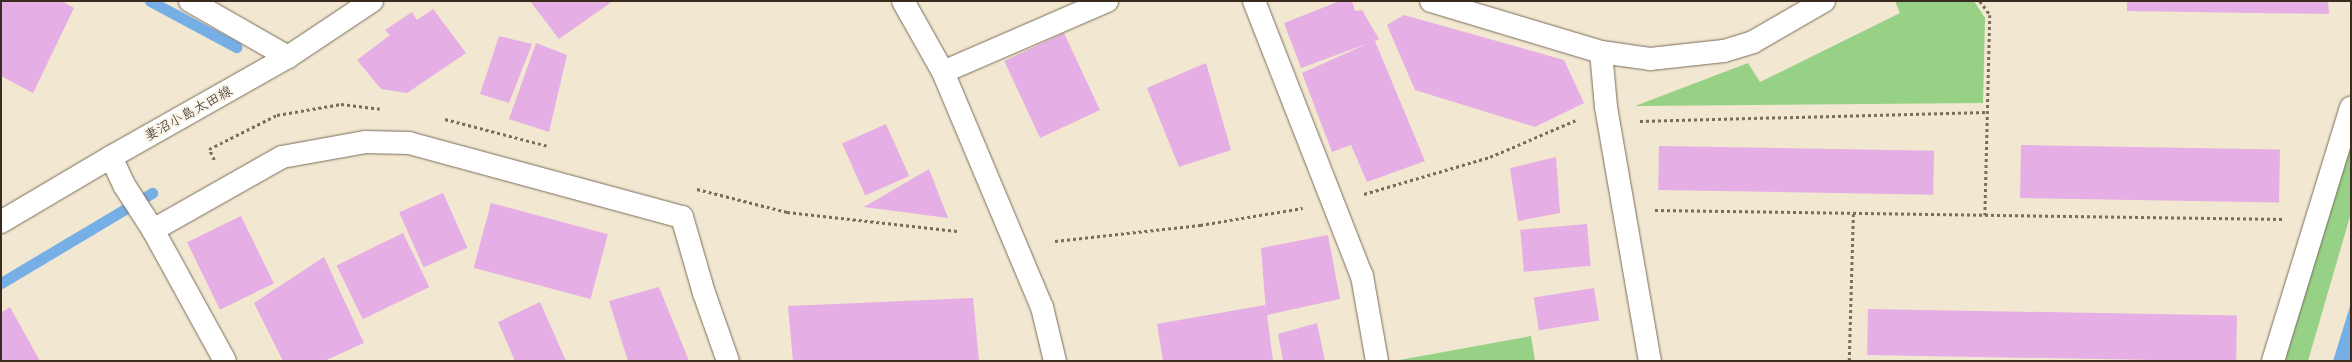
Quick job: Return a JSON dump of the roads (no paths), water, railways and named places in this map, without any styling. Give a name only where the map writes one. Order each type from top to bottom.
[{"type":"street","points":[[190,1],[288,57]]},
{"type":"street","name":"妻沼小島太田線","points":[[1,222],[111,156],[288,57],[372,1]]},
{"type":"street","points":[[902,1],[943,72],[1042,307],[1055,361]]},
{"type":"street","points":[[943,72],[1107,1]]},
{"type":"street","points":[[1254,1],[1362,276],[1377,361]]},
{"type":"street","points":[[1431,1],[1600,52],[1650,58],[1724,51],[1753,42],[1824,1]]},
{"type":"street","points":[[1600,52],[1601,76],[1650,361]]},
{"type":"street","points":[[2273,361],[2351,108]]},
{"type":"street","points":[[148,222],[282,157],[365,142],[409,143],[682,217],[704,293],[728,361]]},
{"type":"street","points":[[111,156],[124,185],[148,222],[225,361]]},
{"type":"water","points":[[2351,303],[2351,361],[2333,361]]},
{"type":"waterway","points":[[150,1],[236,47]]},
{"type":"waterway","points":[[1,283],[152,193]]}]
